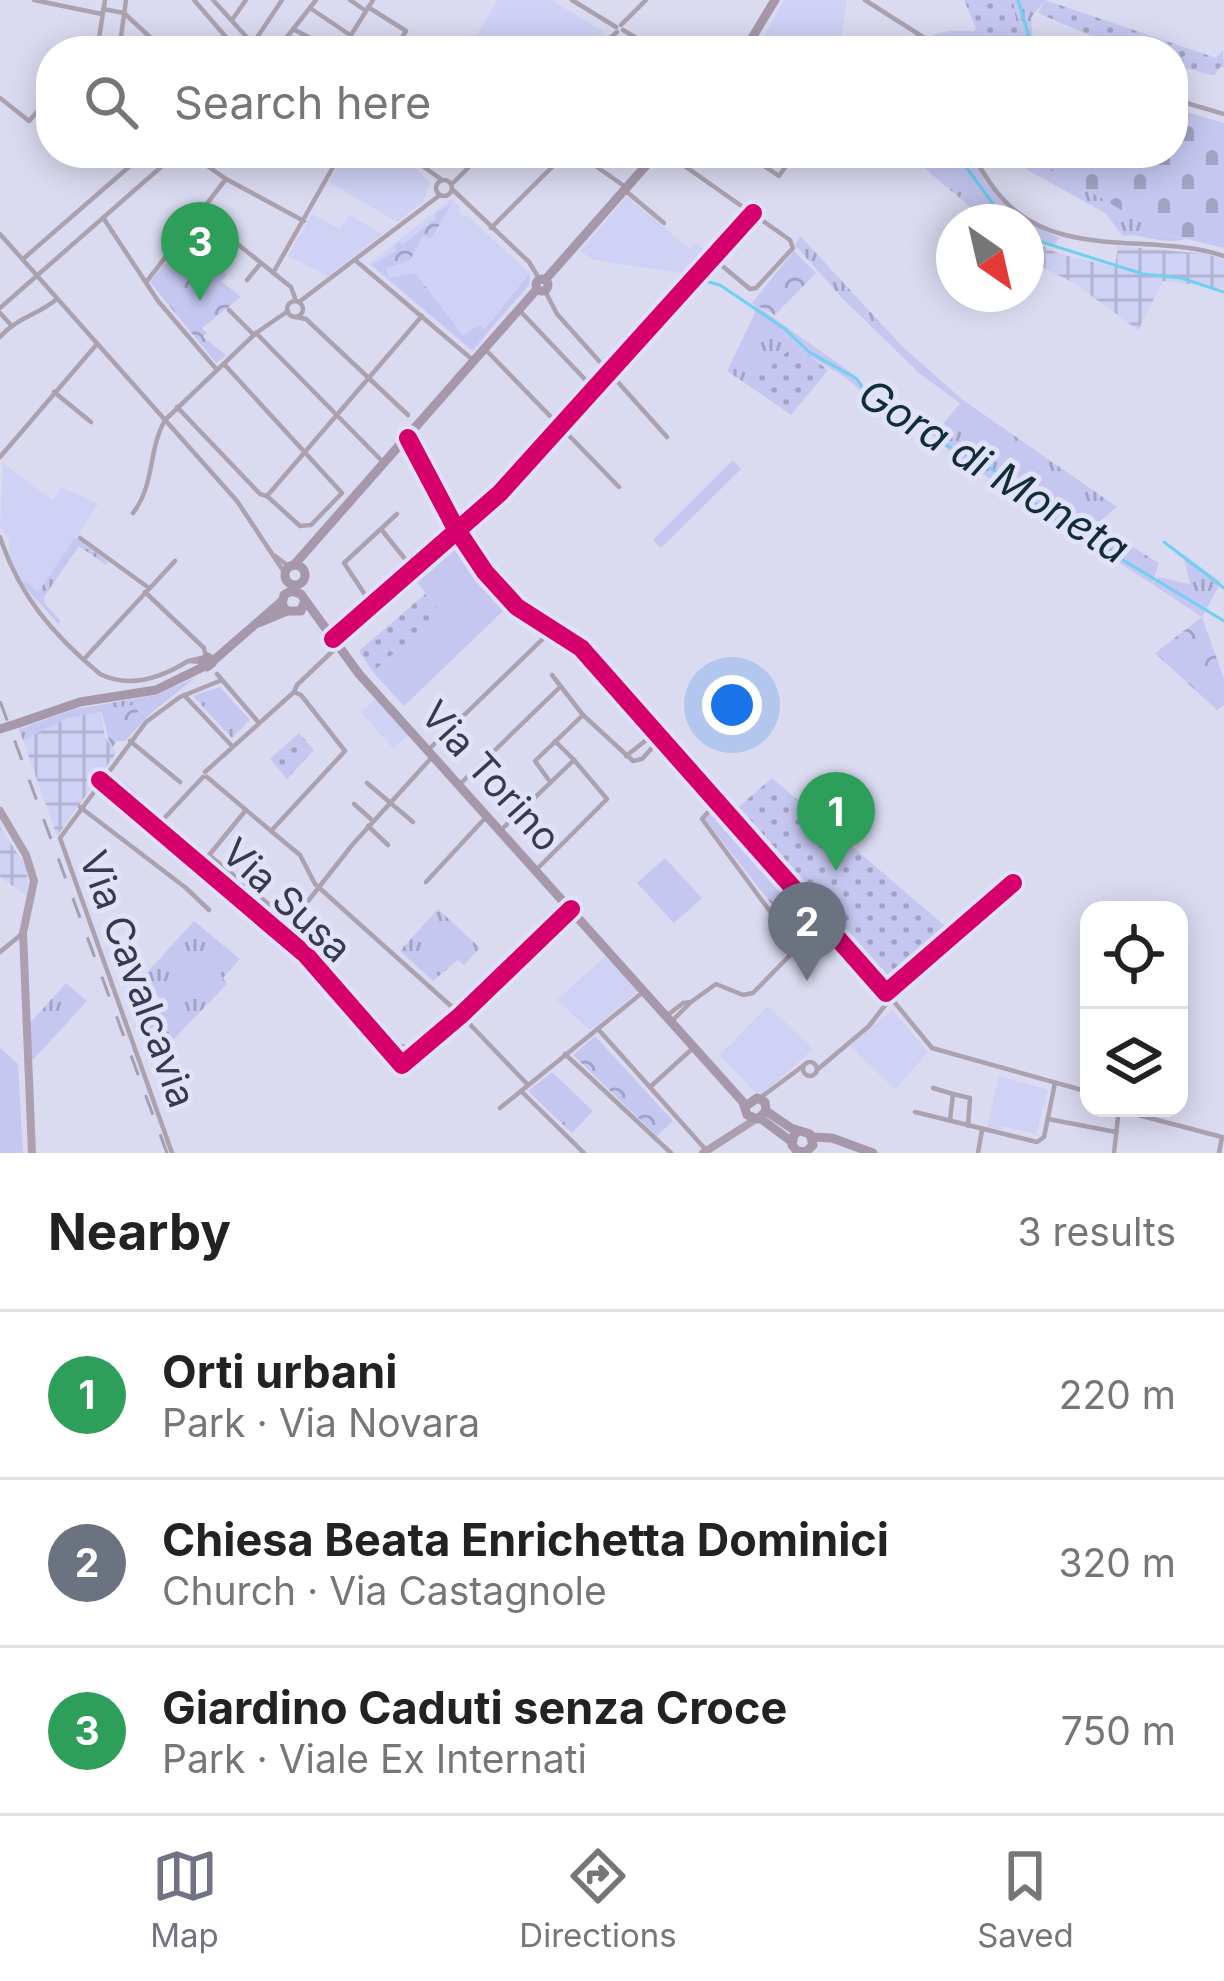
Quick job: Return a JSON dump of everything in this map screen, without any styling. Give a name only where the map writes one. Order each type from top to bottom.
[{"type":"main road","points":[[753,36],[772,3]]},
{"type":"main road","points":[[0,730],[80,702],[156,690],[211,665],[294,588],[315,544],[647,168]]},
{"type":"main road","name":"Via Torino","points":[[294,588],[459,785],[756,1108]]},
{"type":"main road","points":[[756,1108],[799,1131],[807,1148]]},
{"type":"main road","points":[[756,1108],[792,1142],[807,1148],[843,1143],[873,1153]]},
{"type":"main road","points":[[792,1142],[799,1131]]},
{"type":"street","points":[[34,0],[124,13],[149,36]]},
{"type":"street","points":[[99,36],[105,0]]},
{"type":"street","points":[[121,36],[126,0]]},
{"type":"street","points":[[194,0],[225,36]]},
{"type":"street","points":[[213,0],[245,36]]},
{"type":"street","points":[[231,21],[246,0]]},
{"type":"street","points":[[257,36],[282,0]]},
{"type":"street","points":[[288,36],[316,0]]},
{"type":"street","points":[[350,0],[370,5],[406,31],[403,36]]},
{"type":"street","points":[[572,0],[633,36]]},
{"type":"street","points":[[611,36],[646,0]]},
{"type":"street","points":[[865,0],[920,36]]},
{"type":"street","points":[[310,8],[351,36],[370,5]]},
{"type":"street","points":[[293,29],[307,36]]},
{"type":"street","points":[[0,98],[28,122],[36,113]]},
{"type":"street","points":[[1188,103],[1224,114]]},
{"type":"street","points":[[23,259],[128,168]]},
{"type":"street","points":[[10,325],[0,311],[160,168]]},
{"type":"street","points":[[210,168],[304,221]]},
{"type":"street","points":[[273,273],[332,168]]},
{"type":"street","points":[[422,168],[529,262],[557,314],[667,436]]},
{"type":"street","points":[[291,314],[466,168]]},
{"type":"street","points":[[491,228],[551,168]]},
{"type":"street","points":[[597,168],[664,223]]},
{"type":"street","points":[[685,168],[754,213],[790,240],[793,248],[773,273],[750,289],[714,259]]},
{"type":"street","points":[[981,168],[1003,200],[1036,225],[1091,239],[1181,245],[1224,256]]},
{"type":"street","points":[[147,281],[226,179]]},
{"type":"street","points":[[199,213],[292,288],[306,320]]},
{"type":"street","points":[[156,827],[232,746],[294,692],[333,640],[458,530],[562,428],[754,213]]},
{"type":"street","points":[[104,219],[167,313],[217,370]]},
{"type":"street","points":[[0,234],[237,501],[294,588]]},
{"type":"street","points":[[355,260],[474,361]]},
{"type":"street","points":[[247,280],[261,263]]},
{"type":"street","points":[[0,337],[10,325],[39,314],[56,299]]},
{"type":"street","points":[[291,314],[301,304]]},
{"type":"street","points":[[229,310],[386,464]]},
{"type":"street","points":[[520,310],[596,391]]},
{"type":"street","points":[[133,513],[147,491],[158,431],[165,420],[280,316],[291,314],[306,320],[408,415]]},
{"type":"street","points":[[267,496],[422,316]]},
{"type":"street","points":[[0,457],[97,344]]},
{"type":"street","points":[[485,349],[619,487]]},
{"type":"street","points":[[177,407],[260,494],[306,528],[342,493],[224,364]]},
{"type":"street","points":[[54,392],[91,422]]},
{"type":"street","points":[[408,438],[458,530],[504,593],[580,648],[932,1048],[1080,1090]]},
{"type":"street","points":[[372,605],[344,563],[397,514]]},
{"type":"street","points":[[381,529],[413,569]]},
{"type":"street","points":[[0,537],[8,567],[22,592],[100,674],[124,681],[167,674],[188,661],[211,665]]},
{"type":"street","points":[[80,538],[147,590],[202,646],[211,665],[259,723]]},
{"type":"street","points":[[84,659],[175,561]]},
{"type":"street","points":[[281,934],[431,753],[554,629]]},
{"type":"street","name":"Via Cavalcavia","points":[[172,1153],[60,842],[106,772],[164,706],[214,686],[211,665]]},
{"type":"street","points":[[552,676],[583,715],[633,761],[642,759],[660,739]]},
{"type":"street","points":[[459,785],[560,688]]},
{"type":"street","points":[[271,831],[346,751],[294,692]]},
{"type":"street","points":[[184,695],[232,746]]},
{"type":"street","points":[[548,780],[535,761],[583,715]]},
{"type":"street","points":[[626,756],[655,732]]},
{"type":"street","points":[[130,741],[180,782]]},
{"type":"street","points":[[536,870],[608,797],[555,741]]},
{"type":"street","points":[[500,831],[574,760]]},
{"type":"street","points":[[106,772],[134,794]]},
{"type":"street","points":[[207,774],[300,855],[318,886],[461,1015],[528,1084]]},
{"type":"street","name":"Via Susa","points":[[100,780],[306,955],[402,1064],[461,1015],[571,909]]},
{"type":"street","points":[[367,783],[412,822]]},
{"type":"street","points":[[716,802],[702,819],[797,948]]},
{"type":"street","points":[[354,804],[388,845]]},
{"type":"street","points":[[80,807],[209,910]]},
{"type":"street","points":[[201,865],[246,810]]},
{"type":"street","points":[[0,811],[26,855],[34,881],[23,933],[32,1153]]},
{"type":"street","points":[[425,882],[487,816]]},
{"type":"street","name":"Via Susa","points":[[209,855],[272,908],[296,918],[305,930],[305,942],[395,1045],[419,1050]]},
{"type":"street","points":[[598,1029],[705,1152],[789,1076],[836,1057],[878,1017],[894,987],[1013,883]]},
{"type":"street","points":[[670,1018],[720,983],[743,995],[753,993],[797,948],[798,940],[821,922]]},
{"type":"street","points":[[0,952],[23,933]]},
{"type":"street","points":[[500,1108],[645,991]]},
{"type":"street","points":[[650,1088],[695,1046]]},
{"type":"street","points":[[565,1054],[670,1153]]},
{"type":"street","points":[[803,1069],[812,1076],[816,1066]]},
{"type":"street","points":[[915,1112],[1037,1142],[1043,1137],[1055,1083]]},
{"type":"street","points":[[933,1088],[970,1098],[968,1126]]},
{"type":"street","points":[[520,1091],[584,1153]]},
{"type":"street","points":[[950,1121],[952,1094]]},
{"type":"street","points":[[1114,1153],[1118,1117]]},
{"type":"street","points":[[1148,1117],[1222,1137],[1219,1153]]},
{"type":"street","points":[[1048,1119],[1116,1132]]},
{"type":"street","points":[[978,1153],[982,1130]]},
{"type":"shaded area","points":[[498,0],[551,0],[605,32],[601,36],[476,36]]},
{"type":"shaded area","points":[[784,0],[847,0],[841,36],[764,36]]},
{"type":"shaded area","points":[[337,168],[415,168],[430,183],[424,201],[397,222],[329,182]]},
{"type":"shaded area","points":[[627,197],[690,249],[696,243],[708,254],[689,274],[594,260],[580,251]]},
{"type":"shaded area","points":[[451,199],[460,215],[467,216],[530,273],[483,329],[487,335],[473,352],[369,264]]},
{"type":"shaded area","points":[[312,214],[340,229],[349,215],[382,234],[328,276],[288,256]]},
{"type":"shaded area","points":[[1044,246],[1115,267],[1118,246],[1207,254],[1224,260],[1224,288],[1163,281],[1138,330],[1074,283],[1044,268]]},
{"type":"shaded area","points":[[3,463],[52,500],[62,487],[98,504],[35,601],[9,560],[9,539],[0,527]]},
{"type":"shaded area","points":[[377,699],[408,735],[393,748],[361,712]]},
{"type":"shaded area","points":[[100,706],[105,737],[116,753],[57,836],[19,729],[76,709]]},
{"type":"shaded area","points":[[0,827],[26,867],[29,897],[0,877]]},
{"type":"shaded area","points":[[606,956],[639,991],[590,1030],[557,1000]]},
{"type":"shaded area","points":[[768,1006],[813,1049],[759,1097],[720,1055]]},
{"type":"shaded area","points":[[892,1010],[928,1052],[895,1089],[850,1046]]},
{"type":"shaded area","points":[[999,1076],[1048,1090],[1036,1134],[1003,1126],[998,1133],[987,1127]]},
{"type":"green space","points":[[964,0],[1013,0],[1018,36],[974,32]]},
{"type":"green space","points":[[1013,0],[1045,0],[1031,18],[1033,36],[1018,36]]},
{"type":"green space","points":[[1045,0],[1151,36],[1092,36],[1038,13]]},
{"type":"green space","points":[[963,31],[1002,36],[932,36]]},
{"type":"green space","points":[[1188,49],[1216,58],[1223,50],[1224,68],[1214,76],[1188,68]]},
{"type":"green space","points":[[1188,112],[1224,123],[1224,248],[1159,232],[1050,168],[1188,168]]},
{"type":"green space","points":[[926,168],[978,168],[1008,204],[966,204]]},
{"type":"green space","points":[[1024,168],[1051,168],[1159,232],[1185,239],[1123,236],[1105,213]]},
{"type":"green space","points":[[452,203],[431,239],[423,236],[410,260],[386,268],[389,278],[415,273],[463,336],[479,325],[484,329],[530,273],[529,285],[472,350],[372,265],[396,251],[394,246],[402,245]]},
{"type":"green space","points":[[1044,230],[1060,238],[1052,246],[1044,244]]},
{"type":"green space","points":[[800,236],[903,347],[963,400],[1117,507],[1085,534],[1052,521],[949,451],[900,404],[863,394],[795,345],[767,370],[759,360],[745,383],[727,371],[755,313],[754,304],[856,376],[867,391],[902,402],[937,432],[960,403],[920,374],[841,297],[795,245]]},
{"type":"green space","points":[[183,241],[227,275],[221,281],[241,297],[202,328],[207,333],[203,337],[226,355],[216,363],[150,282]]},
{"type":"green space","points":[[794,251],[816,273],[775,315],[752,303]]},
{"type":"green space","points":[[795,345],[828,370],[791,415],[745,383],[759,360],[768,369]]},
{"type":"green space","points":[[733,460],[741,469],[661,548],[653,540]]},
{"type":"green space","points":[[1096,525],[1159,563],[1152,584],[1085,534]]},
{"type":"green space","points":[[75,537],[108,562],[79,546],[44,597],[61,621],[58,624],[23,584],[25,580],[38,593]]},
{"type":"green space","points":[[454,538],[506,608],[404,706],[373,672],[440,612],[411,575]]},
{"type":"green space","points":[[1183,554],[1221,582],[1202,617],[1152,584],[1159,577],[1190,584]]},
{"type":"green space","points":[[425,594],[441,612],[373,672],[359,651]]},
{"type":"green space","points":[[1202,617],[1224,679],[1224,705],[1217,710],[1155,653]]},
{"type":"green space","points":[[196,677],[125,741],[116,741],[141,704],[68,718],[23,740],[19,729],[76,709],[157,695]]},
{"type":"green space","points":[[220,687],[250,720],[232,738],[193,696]]},
{"type":"green space","points":[[143,704],[111,749],[101,709]]},
{"type":"green space","points":[[299,733],[314,750],[287,779],[270,759]]},
{"type":"green space","points":[[772,778],[952,932],[892,983],[735,810]]},
{"type":"green space","points":[[714,810],[812,920],[796,935],[704,818]]},
{"type":"green space","points":[[665,858],[702,898],[674,923],[637,883]]},
{"type":"green space","points":[[438,909],[480,948],[464,965],[458,960],[433,981],[400,951]]},
{"type":"green space","points":[[194,921],[240,959],[223,978],[227,984],[171,1042],[162,1035],[146,1037],[134,1026],[160,999],[142,978]]},
{"type":"green space","points":[[66,983],[87,1001],[30,1063],[30,1023]]},
{"type":"green space","points":[[595,1036],[673,1121],[657,1136],[573,1055]]},
{"type":"green space","points":[[0,1048],[18,1064],[23,1153],[0,1153]]},
{"type":"green space","points":[[552,1072],[593,1111],[572,1133],[528,1091]]},
{"type":"waterway","points":[[1018,0],[1028,36]]},
{"type":"waterway","points":[[967,168],[993,204]]},
{"type":"waterway","points":[[1044,243],[1143,274],[1181,278],[1224,292]]},
{"type":"waterway","name":"Gora di Moneta","points":[[705,281],[720,285],[785,329],[809,352],[857,379],[866,393],[908,407],[946,445],[997,472],[1054,519],[1077,521],[1123,560],[1224,621]]},
{"type":"waterway","points":[[1164,542],[1224,588]]},
{"type":"railway","points":[[0,701],[167,1153]]},
{"type":"cycle path","points":[[333,639],[500,493],[753,213]]},
{"type":"cycle path","points":[[408,438],[485,572],[517,607],[581,648],[886,993],[1013,883]]},
{"type":"cycle path","points":[[100,780],[306,955],[402,1065],[571,909]]},
{"type":"place","name":"Giardino Caduti senza Croce","points":[[200,301]]},
{"type":"place","name":"Orti urbani","points":[[836,871]]},
{"type":"place","name":"Chiesa Beata Enrichetta Dominici","points":[[807,981]]}]
